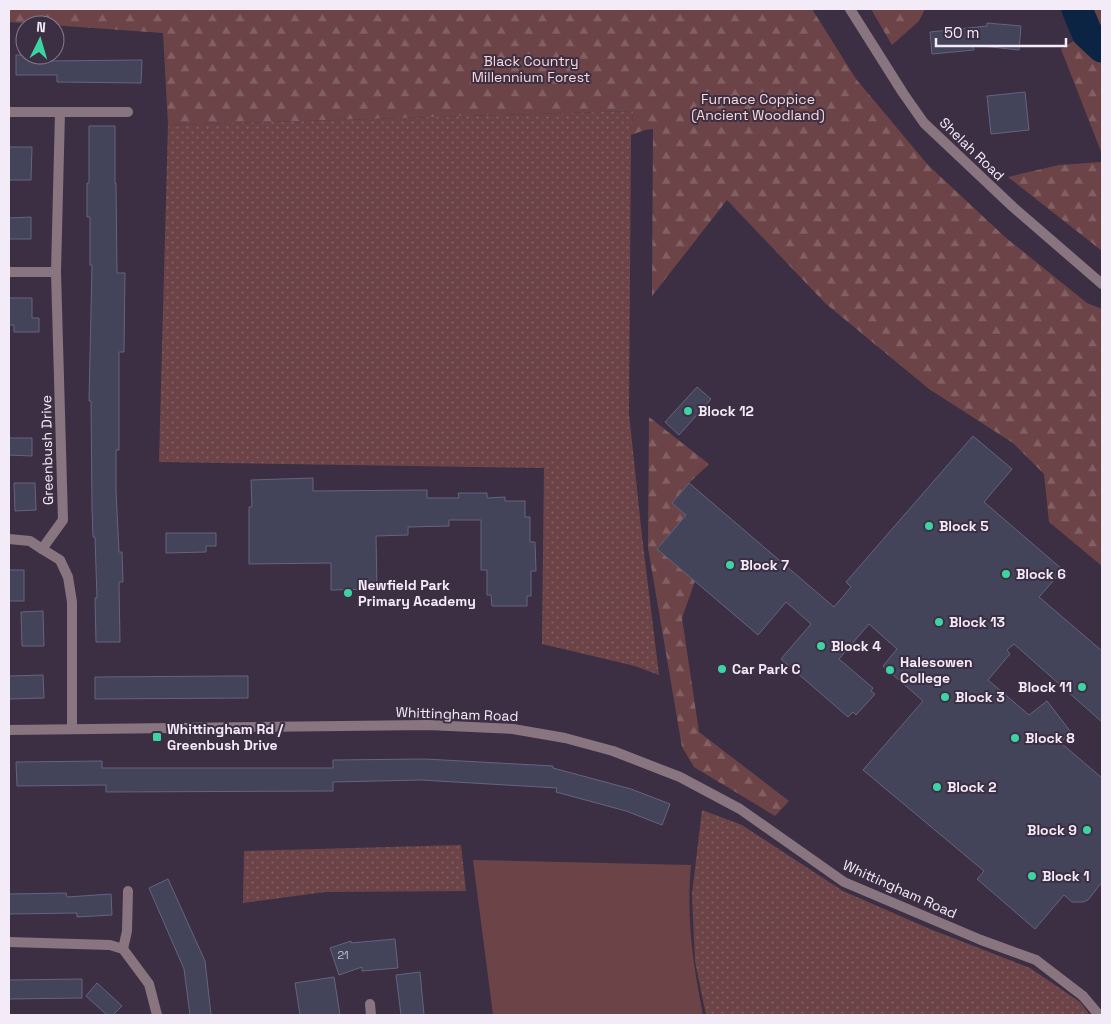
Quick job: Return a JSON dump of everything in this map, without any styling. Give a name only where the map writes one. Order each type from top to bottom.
[{"type":"street","name":"Shelah Road","points":[[850,9],[903,93],[924,122],[1013,208],[1102,284]]},
{"type":"street","points":[[9,112],[128,112]]},
{"type":"street","name":"Greenbush Drive","points":[[42,549],[63,520],[56,272],[60,112]]},
{"type":"street","points":[[9,272],[56,272]]},
{"type":"street","points":[[9,539],[30,541],[60,560],[68,577],[72,602],[72,729]]},
{"type":"street","name":"Whittingham Road","points":[[9,730],[428,725],[513,729],[565,738],[613,751],[680,777],[740,809],[844,882],[981,940],[1036,960],[1083,996],[1099,1015]]},
{"type":"street","points":[[123,949],[127,931],[128,891]]},
{"type":"street","points":[[9,942],[110,945],[123,949],[149,984],[157,1015]]},
{"type":"street","points":[[370,1004],[371,1015]]},
{"type":"green space","name":"Furnace Coppice (Ancient Woodland)","points":[[9,9],[812,9],[856,79],[928,165],[1005,237],[1087,303],[1102,309],[1102,566],[1049,522],[1044,474],[1013,443],[929,389],[825,303],[727,200],[652,296],[653,129],[631,135],[633,111],[168,125],[163,33],[65,26],[65,15],[15,15],[15,22],[9,22]]},
{"type":"green space","points":[[871,9],[925,9],[919,21],[892,45]]},
{"type":"green space","points":[[1077,9],[1102,9],[1102,154],[1061,49],[1086,33]]},
{"type":"green space","points":[[633,111],[631,135],[629,414],[659,675],[635,666],[542,644],[544,468],[159,462],[168,125]]},
{"type":"green space","points":[[1102,162],[1102,251],[1008,177],[1059,165]]},
{"type":"green space","points":[[649,417],[709,464],[672,503],[687,516],[657,548],[695,581],[682,618],[699,732],[789,801],[775,816],[694,767],[682,747],[648,548]]},
{"type":"green space","points":[[702,810],[742,825],[843,891],[930,929],[1030,968],[1080,1002],[1090,1015],[706,1015],[695,961],[692,894]]},
{"type":"green space","points":[[461,845],[466,891],[325,892],[243,903],[244,851]]},
{"type":"green space","points":[[473,860],[691,865],[689,904],[691,941],[703,1015],[493,1015]]},
{"type":"building","points":[[987,23],[1021,26],[1019,50],[973,45],[974,50],[932,54],[930,32],[987,26]]},
{"type":"building","points":[[142,60],[141,83],[57,82],[57,75],[16,75],[16,65],[65,65],[65,61]]},
{"type":"building","points":[[1025,92],[1029,130],[991,134],[987,96]]},
{"type":"building","points":[[89,126],[115,126],[117,273],[125,273],[124,352],[119,352],[119,450],[116,450],[119,552],[122,552],[123,582],[119,582],[120,642],[96,642],[95,598],[97,598],[92,507],[91,401],[89,401],[92,265],[90,265],[90,217],[87,217]]},
{"type":"building","points":[[9,147],[32,147],[31,180],[9,180]]},
{"type":"building","points":[[31,217],[31,239],[9,239],[9,218]]},
{"type":"building","points":[[9,298],[32,298],[32,318],[39,318],[39,332],[14,332],[14,325],[9,325]]},
{"type":"building","name":"Block 12","points":[[697,387],[711,399],[679,435],[665,422]]},
{"type":"building","points":[[973,436],[1012,469],[984,502],[1063,570],[1039,597],[1102,651],[1102,722],[1014,644],[1007,650],[1010,654],[988,680],[1029,715],[1047,701],[1070,731],[1061,743],[1102,778],[1102,882],[1088,900],[1083,902],[1072,902],[1064,895],[1035,929],[977,879],[984,871],[863,770],[923,701],[883,666],[897,649],[869,624],[839,659],[873,688],[871,691],[875,694],[856,715],[853,712],[848,717],[781,659],[811,624],[786,602],[758,635],[657,549],[686,515],[672,503],[689,483],[834,607],[851,587],[846,582]]},
{"type":"building","points":[[9,438],[32,438],[32,456],[9,455]]},
{"type":"building","points":[[313,478],[313,491],[427,490],[427,498],[459,498],[458,493],[487,493],[487,498],[505,497],[505,501],[525,501],[525,517],[530,517],[530,542],[535,542],[536,571],[531,571],[531,596],[527,596],[527,606],[492,606],[491,595],[487,595],[487,570],[481,570],[481,520],[449,520],[449,526],[408,527],[408,535],[376,536],[377,589],[331,590],[331,563],[249,564],[249,507],[252,507],[251,480]]},
{"type":"building","points":[[14,483],[35,483],[36,510],[15,511]]},
{"type":"building","points":[[166,533],[216,533],[216,546],[206,546],[206,552],[166,553]]},
{"type":"building","points":[[9,570],[24,570],[24,601],[9,601]]},
{"type":"building","points":[[43,611],[44,646],[22,646],[21,612]]},
{"type":"building","points":[[43,675],[44,698],[9,699],[9,676]]},
{"type":"building","points":[[248,676],[248,698],[95,699],[95,677]]},
{"type":"building","points":[[425,759],[553,766],[553,768],[631,789],[670,804],[662,825],[626,811],[556,792],[557,788],[421,780],[333,782],[333,791],[106,792],[106,785],[17,786],[16,762],[102,761],[102,768],[333,768],[333,760]]},
{"type":"building","points":[[168,879],[205,961],[211,1015],[190,1015],[184,969],[149,888]]},
{"type":"building","points":[[66,893],[67,897],[111,894],[112,915],[77,917],[77,913],[9,914],[9,894]]},
{"type":"building","points":[[395,939],[398,968],[362,971],[362,967],[339,975],[330,948],[351,941],[351,943]]},
{"type":"building","points":[[420,972],[424,1015],[401,1015],[396,975]]},
{"type":"building","points":[[334,977],[340,1015],[300,1015],[295,983]]},
{"type":"building","points":[[82,979],[82,998],[9,999],[9,980]]},
{"type":"building","points":[[97,983],[122,1006],[113,1015],[107,1015],[86,996]]},
{"type":"waterway","points":[[1077,9],[1087,33],[1102,47]]},
{"type":"place","name":"Block 12","points":[[688,411]]},
{"type":"place","name":"Block 5","points":[[929,526]]},
{"type":"place","name":"Block 7","points":[[730,565]]},
{"type":"place","name":"Block 6","points":[[1006,574]]},
{"type":"place","name":"Newfield Park Primary Academy","points":[[348,593]]},
{"type":"place","name":"Block 13","points":[[939,622]]},
{"type":"place","name":"Block 4","points":[[821,646]]},
{"type":"place","name":"Car Park C","points":[[722,669]]},
{"type":"place","name":"Halesowen College","points":[[890,670]]},
{"type":"place","name":"Block 11","points":[[1082,687]]},
{"type":"place","name":"Block 3","points":[[945,697]]},
{"type":"place","name":"Whittingham Rd / Greenbush Drive","points":[[157,737]]},
{"type":"place","name":"Block 8","points":[[1015,738]]},
{"type":"place","name":"Block 2","points":[[937,787]]},
{"type":"place","name":"Block 9","points":[[1087,830]]},
{"type":"place","name":"Block 1","points":[[1032,876]]},
{"type":"park label","name":"Black Country Millennium Forest","points":[[531,69]]}]
